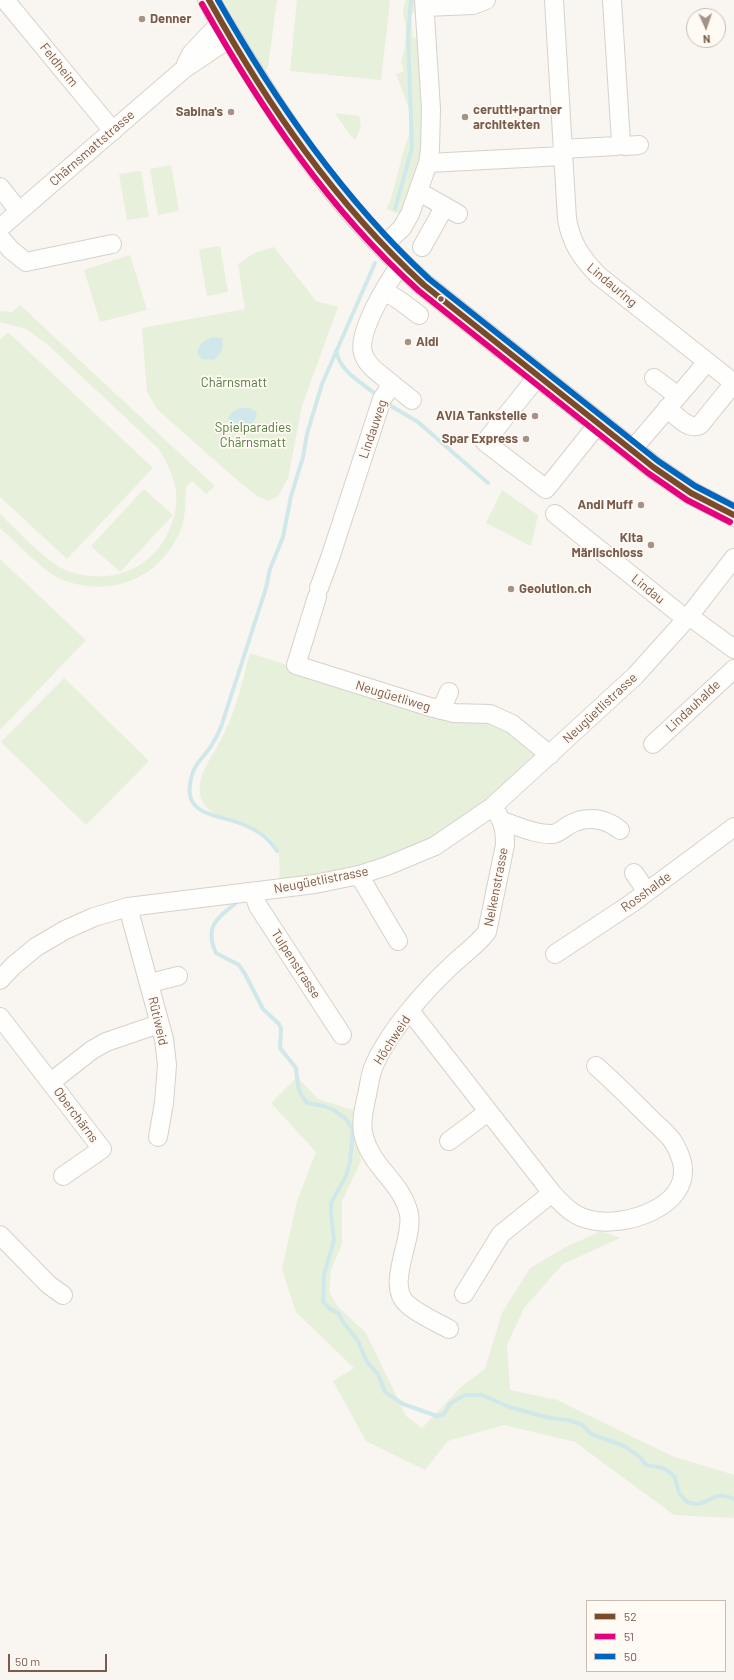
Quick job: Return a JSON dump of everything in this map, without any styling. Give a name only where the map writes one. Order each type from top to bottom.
[{"type":"main road","points":[[209,0],[226,30],[308,158],[339,198],[382,246],[424,285],[632,450],[681,486],[707,502],[734,515]]},
{"type":"street","name":"Feldheim","points":[[5,0],[113,131]]},
{"type":"street","points":[[382,246],[402,228],[410,214],[428,164],[431,139],[431,109],[424,4],[473,5],[486,0]]},
{"type":"street","name":"Lindauring","points":[[554,0],[566,100],[563,152],[568,229],[572,241],[581,257],[599,276],[734,383]]},
{"type":"street","points":[[612,0],[621,137],[621,142],[619,144]]},
{"type":"street","name":"Chärnsmattstrasse","points":[[0,228],[184,69],[192,54],[226,30]]},
{"type":"street","points":[[428,164],[563,152],[617,146],[619,144],[625,146],[639,145]]},
{"type":"street","points":[[0,187],[19,211]]},
{"type":"street","points":[[418,193],[451,210],[422,246]]},
{"type":"street","points":[[0,237],[11,250],[26,262],[112,244]]},
{"type":"street","name":"Lindauweg","points":[[318,593],[382,399],[392,384],[370,365],[363,352],[363,336],[384,291],[401,264]]},
{"type":"street","points":[[384,291],[419,315]]},
{"type":"street","points":[[632,450],[707,362]]},
{"type":"street","points":[[538,376],[485,442],[546,489],[598,424]]},
{"type":"street","points":[[654,378],[673,402],[688,426],[693,427],[700,425],[734,383]]},
{"type":"street","points":[[392,384],[412,400]]},
{"type":"street","name":"Lindau","points":[[555,514],[687,617]]},
{"type":"street","name":"Neugüetlistrasse","points":[[0,980],[13,966],[36,947],[65,930],[94,917],[128,907],[315,884],[358,875],[387,866],[434,846],[492,807],[510,788],[550,754],[635,676],[687,617],[734,558]]},
{"type":"street","name":"Neugüetliweg","points":[[318,593],[296,665],[441,710],[454,713],[490,714],[524,732],[550,754]]},
{"type":"street","points":[[687,617],[734,649]]},
{"type":"street","name":"Lindauhalde","points":[[653,744],[734,668]]},
{"type":"street","points":[[441,710],[448,692]]},
{"type":"street","name":"Nelkenstrasse","points":[[410,1011],[449,967],[480,942],[488,932],[504,845],[505,831],[502,821],[492,807]]},
{"type":"street","points":[[502,821],[543,834],[556,834],[570,824],[586,819],[601,820],[611,823],[620,830]]},
{"type":"street","name":"Rosshalde","points":[[556,954],[647,892],[734,826]]},
{"type":"street","points":[[634,873],[647,892]]},
{"type":"street","points":[[358,875],[398,942]]},
{"type":"street","name":"Tulpenstrasse","points":[[253,892],[258,906],[342,1035]]},
{"type":"street","name":"Rütiweid","points":[[128,907],[164,1038],[167,1065],[164,1103],[158,1137]]},
{"type":"street","points":[[150,983],[178,976]]},
{"type":"street","name":"Höchweid","points":[[449,1329],[406,1304],[400,1293],[398,1282],[409,1232],[409,1215],[400,1190],[375,1161],[369,1152],[363,1135],[363,1111],[373,1069],[390,1038],[410,1011],[552,1193],[574,1214],[601,1222],[621,1220],[651,1213],[667,1202],[675,1194],[681,1184],[682,1163],[672,1140],[616,1083],[596,1066]]},
{"type":"street","name":"Oberchärns","points":[[0,1017],[102,1149],[63,1176]]},
{"type":"street","name":"Oberchärns","points":[[51,1082],[92,1050],[106,1042],[153,1026]]},
{"type":"street","points":[[449,1141],[488,1112]]},
{"type":"street","points":[[464,1294],[501,1234],[552,1193]]},
{"type":"street","points":[[0,1235],[49,1285],[62,1295]]},
{"type":"green space","points":[[224,0],[277,0],[268,67],[266,70],[264,70],[245,41]]},
{"type":"green space","points":[[297,0],[390,0],[381,80],[290,71]]},
{"type":"green space","points":[[406,0],[419,0],[420,12],[411,13],[413,38],[421,38],[426,125],[417,169],[406,202],[400,214],[386,209],[391,199],[411,128],[410,111],[396,74],[404,71],[401,61],[406,29],[403,12]]},
{"type":"green space","points":[[335,113],[359,116],[361,126],[355,141],[352,138]]},
{"type":"green space","points":[[171,165],[179,211],[158,215],[150,169]]},
{"type":"green space","points":[[141,171],[149,217],[127,220],[119,174]]},
{"type":"green space","points":[[220,246],[228,292],[207,296],[199,249]]},
{"type":"green space","name":"Chärnsmatt","points":[[274,247],[316,301],[338,307],[302,406],[288,478],[278,496],[268,501],[257,496],[230,474],[157,409],[147,392],[142,328],[245,309],[238,264],[254,253]]},
{"type":"green space","points":[[130,255],[147,310],[100,322],[84,270]]},
{"type":"green space","points":[[20,305],[215,486],[206,494],[192,481],[186,487],[185,512],[182,526],[174,544],[163,559],[149,571],[134,579],[117,585],[100,587],[81,585],[63,580],[56,577],[39,564],[0,528],[0,514],[42,554],[60,567],[68,571],[87,576],[105,576],[122,573],[138,566],[152,555],[163,542],[171,525],[177,499],[175,484],[170,469],[159,449],[47,344],[26,329],[0,322],[0,311],[12,312]]},
{"type":"green space","points":[[8,332],[153,468],[67,559],[0,497],[0,340]]},
{"type":"green space","points":[[144,489],[173,515],[120,572],[91,546]]},
{"type":"green space","points":[[502,490],[538,515],[531,546],[486,523]]},
{"type":"green space","points":[[0,559],[86,640],[0,730]]},
{"type":"green space","points":[[250,653],[446,717],[497,722],[537,756],[494,795],[434,838],[378,863],[280,883],[278,850],[268,837],[258,830],[221,817],[211,811],[203,804],[200,793],[203,773],[233,713]]},
{"type":"green space","points":[[64,678],[149,761],[86,825],[1,742]]},
{"type":"green space","points":[[297,1077],[318,1099],[353,1110],[361,1161],[342,1201],[342,1244],[331,1270],[329,1291],[337,1306],[366,1333],[406,1416],[422,1428],[461,1387],[485,1369],[502,1313],[530,1268],[564,1248],[601,1231],[620,1238],[563,1264],[524,1308],[507,1345],[510,1390],[557,1400],[672,1456],[734,1475],[734,1518],[674,1515],[575,1442],[504,1425],[448,1441],[425,1470],[366,1441],[333,1381],[354,1368],[296,1312],[282,1269],[297,1201],[316,1152],[271,1103]]},
{"type":"water","points":[[213,337],[222,338],[223,345],[221,352],[214,360],[202,359],[197,353],[199,347],[205,341]]},
{"type":"water","points":[[240,408],[249,408],[257,412],[253,424],[243,430],[232,425],[228,418],[232,412]]},
{"type":"waterway","points":[[395,209],[412,148],[408,34],[411,0]]},
{"type":"waterway","points":[[277,851],[262,834],[253,829],[201,810],[195,805],[190,797],[190,786],[194,768],[209,749],[221,727],[266,588],[270,569],[283,537],[291,496],[322,384],[375,263]]},
{"type":"waterway","points":[[336,351],[338,358],[346,370],[356,380],[374,393]]},
{"type":"waterway","points":[[386,403],[418,422],[488,483]]},
{"type":"waterway","points":[[235,904],[214,924],[211,936],[216,953],[239,965],[263,1009],[279,1024],[281,1029],[280,1048],[296,1068],[300,1093],[307,1103],[332,1109],[346,1119],[353,1130],[350,1162],[346,1176],[331,1203],[334,1240],[324,1275],[323,1302],[339,1314],[343,1322],[358,1341],[367,1362],[378,1374],[385,1392],[403,1404],[437,1416],[444,1414],[450,1404],[459,1398],[466,1395],[482,1395],[509,1407],[550,1418],[568,1420],[581,1424],[591,1434],[624,1446],[640,1457],[646,1465],[663,1468],[672,1474],[675,1478],[679,1493],[687,1502],[697,1504],[718,1496],[726,1496],[734,1499]]},
{"type":"transit line","name":"52","points":[[209,0],[255,78],[305,152],[332,187],[392,254],[424,285],[653,467],[691,493],[734,515]]},
{"type":"transit line","name":"50","points":[[218,0],[263,75],[313,148],[368,216],[429,279],[658,461],[695,486],[734,506]]},
{"type":"transit line","name":"51","points":[[202,4],[248,82],[273,120],[326,192],[355,227],[386,260],[419,291],[648,473],[687,500],[730,522]]},
{"type":"place","name":"Denner","points":[[142,19]]},
{"type":"place","name":"Sabina's","points":[[231,112]]},
{"type":"place","name":"cerutti+partner architekten","points":[[465,117]]},
{"type":"place","name":"Aldi","points":[[408,342]]},
{"type":"place","name":"AVIA Tankstelle","points":[[535,416]]},
{"type":"place","name":"Spar Express","points":[[526,439]]},
{"type":"place","name":"Andi Muff","points":[[641,505]]},
{"type":"place","name":"Kita Märlischloss","points":[[651,545]]},
{"type":"place","name":"Geolution.ch","points":[[511,589]]},
{"type":"park label","name":"Spielparadies Chärnsmatt","points":[[253,436]]}]
